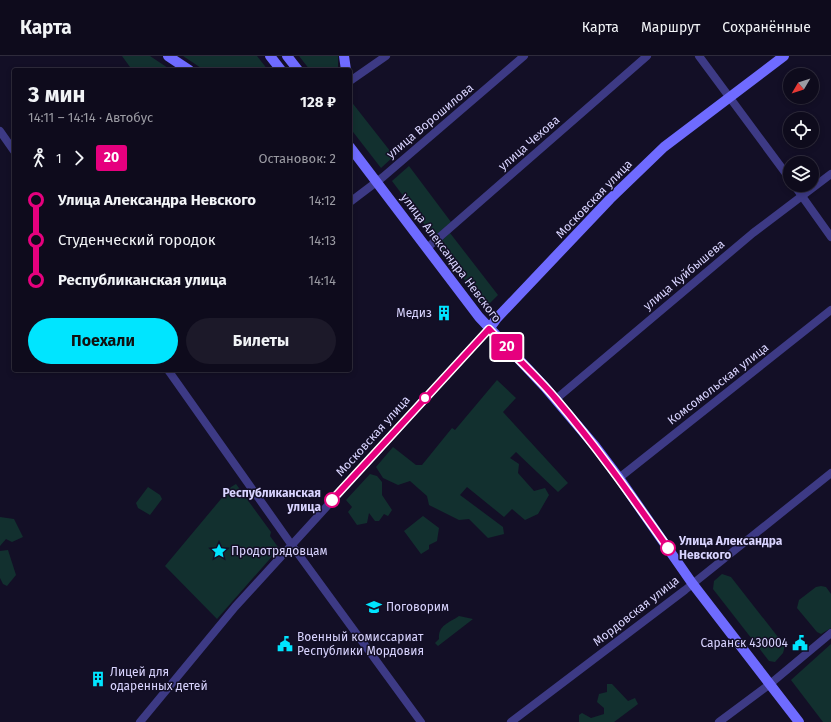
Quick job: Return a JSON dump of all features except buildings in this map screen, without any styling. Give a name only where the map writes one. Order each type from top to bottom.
[{"type":"main road","points":[[168,56],[186,68]]},
{"type":"main road","points":[[270,56],[279,68]]},
{"type":"main road","points":[[287,56],[296,68]]},
{"type":"main road","points":[[344,56],[346,68]]},
{"type":"main road","name":"Московская улица","points":[[489,329],[497,318],[634,175],[675,138],[784,56]]},
{"type":"main road","name":"улица Александра Невского","points":[[352,150],[489,329],[556,399],[619,478],[692,583],[799,722]]},
{"type":"street","points":[[352,80],[386,56]]},
{"type":"street","name":"улица Ворошилова","points":[[352,200],[524,56]]},
{"type":"street","name":"улица Чехова","points":[[427,248],[647,56]]},
{"type":"street","points":[[699,56],[783,169]]},
{"type":"street","points":[[0,132],[12,148]]},
{"type":"street","name":"улица Куйбышева","points":[[556,399],[753,233],[831,174]]},
{"type":"street","points":[[799,192],[831,237]]},
{"type":"street","name":"Комсомольская улица","points":[[619,478],[831,310]]},
{"type":"street","name":"Московская улица","points":[[140,722],[227,616],[291,544],[489,329]]},
{"type":"street","points":[[169,372],[291,544],[421,722]]},
{"type":"street","name":"Мордовская улица","points":[[510,722],[692,583],[831,473]]},
{"type":"street","points":[[718,722],[770,684],[831,634]]},
{"type":"green space","points":[[122,56],[150,56],[168,68],[140,68],[130,67]]},
{"type":"green space","points":[[183,56],[257,56],[266,68],[201,68]]},
{"type":"green space","points":[[299,56],[338,56],[338,68],[308,68]]},
{"type":"green space","points":[[352,103],[394,156],[381,168],[352,131]]},
{"type":"green space","points":[[409,166],[451,222],[434,237],[392,181]]},
{"type":"green space","points":[[450,233],[498,295],[488,305],[483,305],[438,244]]},
{"type":"green space","points":[[497,380],[516,398],[503,412],[568,483],[558,492],[516,452],[510,458],[519,464],[518,473],[534,491],[545,488],[549,495],[538,514],[525,520],[512,509],[504,517],[467,487],[460,495],[503,527],[504,534],[488,538],[469,519],[459,520],[429,505],[427,496],[410,481],[398,485],[383,478],[376,467],[393,447],[416,465],[422,465],[452,428],[455,430]]},
{"type":"green space","points":[[370,474],[377,476],[382,482],[382,495],[392,510],[388,516],[384,514],[379,521],[375,521],[369,513],[367,523],[357,525],[348,512],[352,507],[346,500]]},
{"type":"green space","points":[[236,484],[271,532],[270,536],[278,547],[275,553],[217,619],[165,566],[231,487]]},
{"type":"green space","points":[[148,487],[160,495],[162,499],[150,515],[138,508],[136,503]]},
{"type":"green space","points":[[423,516],[439,528],[437,541],[429,545],[429,549],[421,554],[404,531]]},
{"type":"green space","points":[[0,517],[14,519],[23,537],[12,542],[6,539],[0,546]]},
{"type":"green space","points":[[8,550],[16,575],[7,586],[3,584],[0,578],[0,551]]},
{"type":"green space","points":[[722,574],[731,577],[785,646],[783,653],[775,662],[769,661],[713,589],[714,581]]},
{"type":"green space","points":[[816,587],[826,587],[831,594],[831,628],[821,634],[817,632],[797,608],[799,600]]},
{"type":"green space","points":[[459,616],[473,619],[438,646],[435,643],[439,639],[440,630],[442,627]]},
{"type":"green space","points":[[831,644],[831,722],[823,722],[791,680]]},
{"type":"green space","points":[[607,684],[612,684],[628,701],[635,698],[638,704],[614,722],[579,722],[579,715],[582,713],[591,718],[604,714],[604,708],[597,702],[599,694],[607,692]]},
{"type":"bus line","name":"20","points":[[332,500],[489,329],[556,399],[595,446],[668,548]]},
{"type":"place","name":"Медиз","points":[[444,313]]},
{"type":"place","name":"Республиканская улица","points":[[332,500]]},
{"type":"place","name":"Улица Александра Невского","points":[[668,548]]},
{"type":"place","name":"Продотрядовцам","points":[[219,551]]},
{"type":"place","name":"Поговорим","points":[[374,607]]},
{"type":"place","name":"Саранск 430004","points":[[800,643]]},
{"type":"place","name":"Военный комиссариат Республики Мордовия","points":[[285,644]]},
{"type":"place","name":"Лицей для одаренных детей","points":[[98,679]]}]
